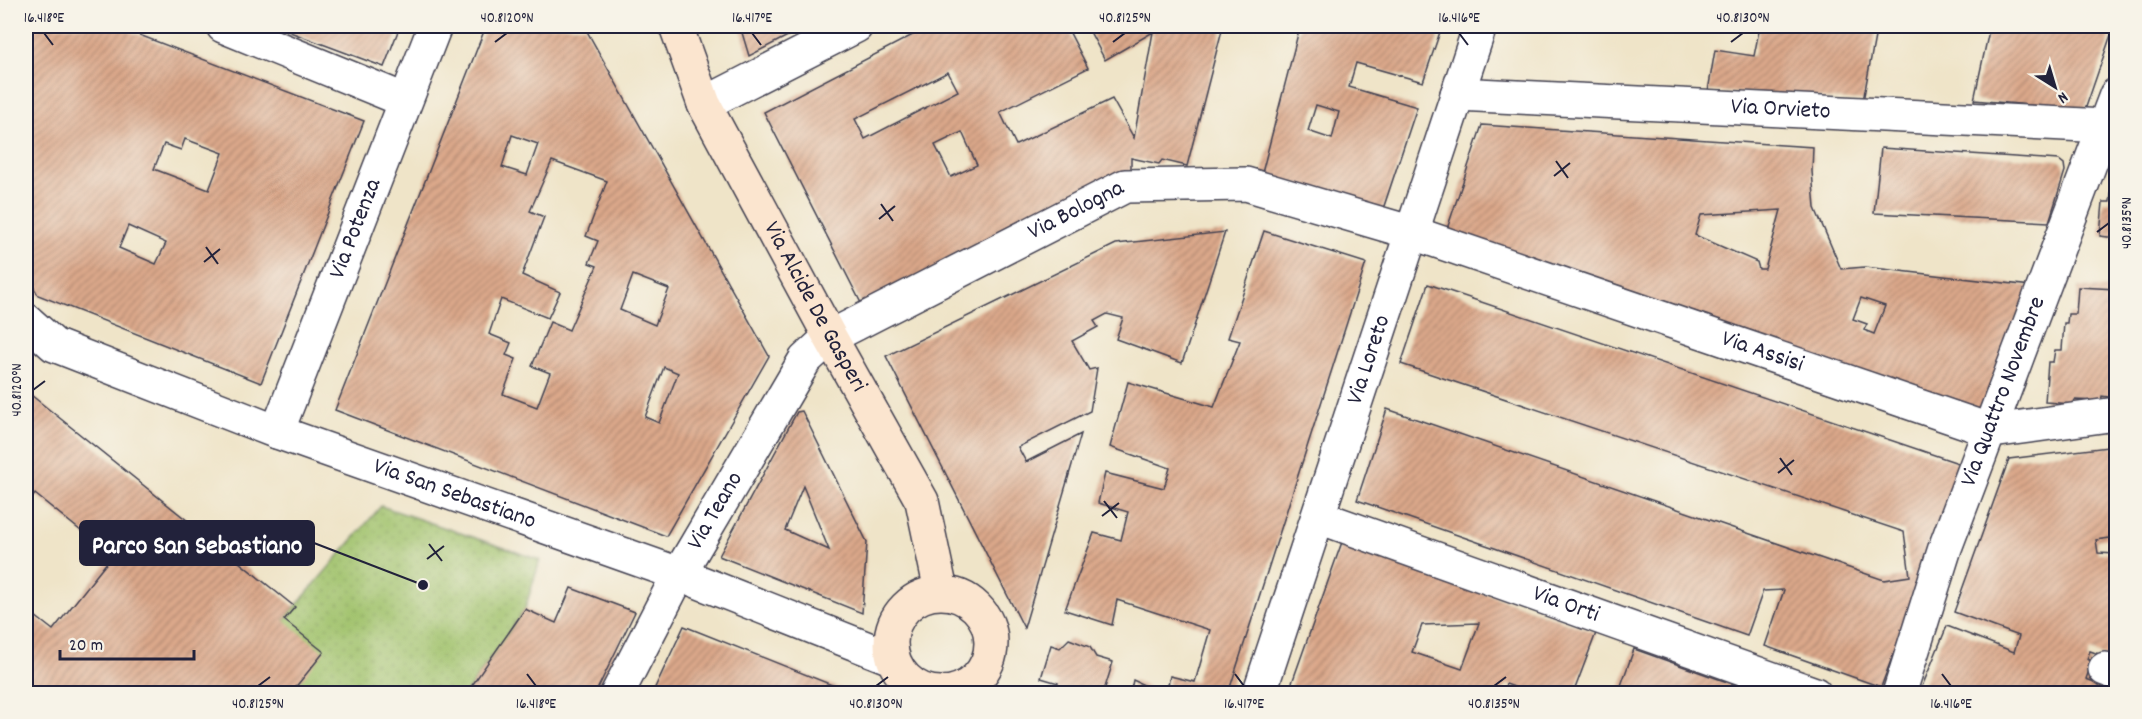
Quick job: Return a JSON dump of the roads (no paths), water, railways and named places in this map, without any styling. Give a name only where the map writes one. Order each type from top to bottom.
[{"type":"main road","name":"Via Alcide De Gasperi","points":[[676,26],[704,104],[922,501],[941,591]]},
{"type":"main road","points":[[941,591],[969,599],[988,622],[992,651],[986,686],[957,692],[931,693],[906,681],[891,658],[891,626],[911,600],[941,591]]},
{"type":"street","points":[[223,26],[404,100]]},
{"type":"street","name":"Via Potenza","points":[[277,432],[404,100],[435,26]]},
{"type":"street","points":[[704,104],[856,26]]},
{"type":"street","name":"Via Loreto","points":[[1259,693],[1480,26]]},
{"type":"street","name":"Via Orvieto","points":[[1457,94],[2105,126]]},
{"type":"street","name":"Via Quattro Novembre","points":[[1899,693],[1945,548],[1992,431],[2116,95]]},
{"type":"street","name":"Via Bologna","points":[[830,337],[1125,186],[1246,184],[1413,233]]},
{"type":"street","name":"Via Assisi","points":[[1413,233],[1992,431],[2116,414]]},
{"type":"street","name":"Via San Sebastiano","points":[[26,320],[54,345],[277,432],[679,574],[891,658]]},
{"type":"street","name":"Via Teano","points":[[617,693],[679,574],[805,360],[830,337]]},
{"type":"street","name":"Via Orti","points":[[1319,517],[1815,693]]},
{"type":"place","name":"Parco San Sebastiano","points":[[423,585]]}]
